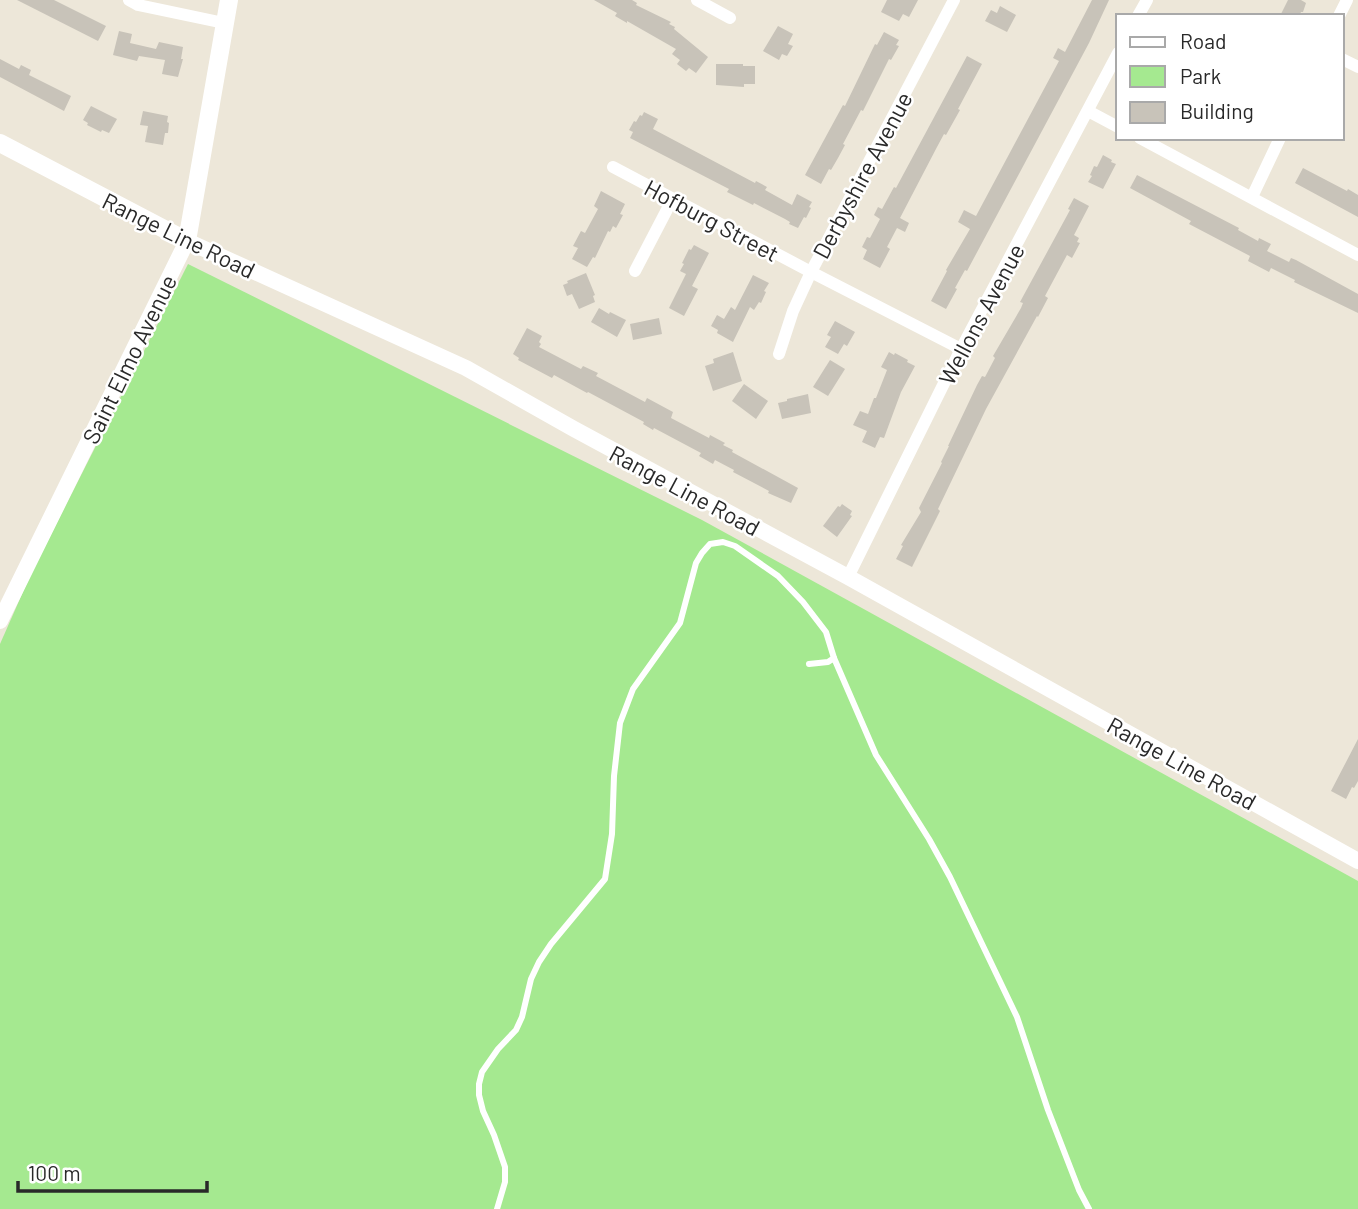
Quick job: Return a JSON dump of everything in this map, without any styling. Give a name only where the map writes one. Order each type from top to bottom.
[{"type":"main road","name":"Saint Elmo Avenue","points":[[187,241],[229,0]]},
{"type":"main road","name":"Range Line Road","points":[[0,143],[187,241]]},
{"type":"street","points":[[129,0],[138,5],[224,23]]},
{"type":"street","points":[[697,0],[730,18]]},
{"type":"street","name":"Derbyshire Avenue","points":[[779,354],[793,311],[811,272],[954,0]]},
{"type":"street","name":"Wellons Avenue","points":[[848,577],[961,349],[1116,57]]},
{"type":"street","points":[[1087,111],[1116,126]]},
{"type":"street","points":[[1144,140],[1358,255]]},
{"type":"street","points":[[1252,197],[1279,140]]},
{"type":"street","name":"Hofburg Street","points":[[613,167],[961,349]]},
{"type":"street","points":[[635,271],[673,200]]},
{"type":"street","name":"Range Line Road","points":[[187,241],[466,368],[1356,856]]},
{"type":"street","name":"Saint Elmo Avenue","points":[[1,617],[187,241]]},
{"type":"lane","points":[[496,1209],[505,1182],[505,1167],[479,1095],[482,1072],[516,1030],[531,979],[551,944],[605,879],[612,834],[614,776],[620,723],[633,689],[680,623],[696,563],[710,544],[723,542],[735,546],[778,576],[826,632],[834,658],[876,755],[950,877],[1017,1017],[1048,1110],[1089,1209]]},
{"type":"lane","points":[[809,664],[828,663],[834,658]]},
{"type":"green space","points":[[188,264],[702,520],[1358,881],[1358,1209],[0,1209],[0,644],[30,576]]},
{"type":"building","points":[[17,0],[54,0],[106,26],[98,41]]},
{"type":"building","points":[[594,0],[632,0],[636,5],[671,22],[669,24],[675,27],[674,29],[708,57],[696,73],[689,68],[686,71],[677,64],[680,60],[672,54],[676,49],[615,16],[617,13]]},
{"type":"building","points":[[887,0],[918,0],[909,17],[903,14],[899,21],[881,12]]},
{"type":"building","points":[[1092,0],[1109,0],[1089,43],[946,309],[931,301],[970,229],[958,222],[964,210],[976,216],[1059,61],[1053,58],[1058,48],[1065,52]]},
{"type":"building","points":[[1288,0],[1301,0],[1306,3],[1300,14],[1281,14]]},
{"type":"building","points":[[1000,6],[1016,15],[1007,32],[985,21],[991,10],[997,13]]},
{"type":"building","points":[[778,26],[793,34],[788,44],[793,46],[787,56],[782,54],[779,60],[763,51]]},
{"type":"building","points":[[119,31],[132,34],[130,43],[156,49],[159,42],[183,47],[178,77],[162,74],[165,60],[139,56],[137,61],[113,55]]},
{"type":"building","points":[[884,32],[899,40],[896,45],[899,46],[891,60],[889,59],[838,158],[821,184],[805,175]]},
{"type":"building","points":[[967,56],[982,64],[958,109],[960,110],[946,135],[944,134],[900,218],[909,223],[905,232],[897,228],[880,268],[863,259],[867,250],[862,247],[880,219],[874,215],[878,207],[882,209],[894,187],[896,188]]},
{"type":"building","points":[[0,59],[19,69],[21,65],[31,70],[29,75],[71,96],[64,111],[0,77]]},
{"type":"building","points":[[716,64],[755,66],[755,84],[744,84],[744,87],[716,85]]},
{"type":"building","points":[[91,106],[117,119],[109,133],[87,125],[83,120]]},
{"type":"building","points":[[143,111],[168,116],[168,133],[165,133],[163,145],[145,142],[148,126],[140,125]]},
{"type":"building","points":[[644,112],[658,119],[653,129],[767,187],[765,190],[792,205],[797,194],[812,202],[806,218],[804,217],[798,228],[789,224],[785,219],[727,192],[729,189],[630,138],[633,132],[629,130]]},
{"type":"building","points":[[1103,155],[1116,164],[1103,189],[1088,182],[1094,166],[1097,167]]},
{"type":"building","points":[[1303,168],[1358,195],[1358,217],[1295,183]]},
{"type":"building","points":[[1137,175],[1239,228],[1238,230],[1258,241],[1259,238],[1271,244],[1267,251],[1289,262],[1291,258],[1296,260],[1358,294],[1358,313],[1271,268],[1269,272],[1248,261],[1250,256],[1189,224],[1191,221],[1130,188]]},
{"type":"building","points":[[601,191],[625,204],[620,214],[623,215],[616,228],[613,226],[610,232],[608,231],[595,258],[593,257],[587,267],[572,259],[578,248],[573,246],[581,231],[585,233],[598,209],[594,206]]},
{"type":"building","points":[[1074,198],[1089,206],[1074,235],[1079,238],[1077,242],[1080,243],[1072,258],[1067,255],[1045,296],[1048,298],[986,409],[912,567],[896,559],[903,546],[901,545],[921,512],[919,508],[977,385],[982,376],[985,377],[995,358],[993,356],[1021,308],[1023,303],[1020,302]]},
{"type":"building","points":[[694,245],[709,253],[692,286],[698,289],[684,316],[669,308],[686,274],[680,271],[684,264],[682,263]]},
{"type":"building","points":[[586,273],[595,302],[579,309],[572,294],[567,296],[563,285]]},
{"type":"building","points":[[753,275],[769,283],[761,303],[759,302],[754,310],[750,307],[733,342],[717,333],[718,330],[711,326],[717,315],[724,319],[731,307],[735,310]]},
{"type":"building","points":[[599,308],[626,320],[617,337],[591,322]]},
{"type":"building","points":[[659,318],[662,334],[633,340],[630,324]]},
{"type":"building","points":[[835,321],[855,332],[847,346],[844,344],[838,354],[825,347],[831,337],[827,335]]},
{"type":"building","points":[[527,328],[542,336],[539,347],[581,369],[583,366],[598,373],[596,376],[645,402],[647,398],[673,412],[671,418],[709,438],[710,435],[725,443],[723,445],[733,450],[732,452],[798,488],[791,503],[768,493],[769,491],[715,460],[713,464],[699,456],[701,453],[654,428],[653,430],[643,424],[644,422],[588,392],[554,375],[552,378],[518,360],[513,354]]},
{"type":"building","points":[[733,352],[742,381],[713,391],[705,366],[714,363],[713,359]]},
{"type":"building","points":[[889,352],[915,366],[901,392],[884,438],[880,437],[875,448],[862,442],[867,431],[853,425],[860,411],[868,414],[876,398],[887,370],[881,367]]},
{"type":"building","points":[[830,360],[845,369],[828,396],[813,387]]},
{"type":"building","points":[[744,384],[768,401],[756,419],[732,401]]},
{"type":"building","points":[[808,394],[811,413],[782,419],[778,403]]},
{"type":"building","points":[[842,504],[852,511],[852,516],[837,537],[823,526]]},
{"type":"building","points":[[1358,739],[1358,781],[1346,799],[1331,791]]}]
